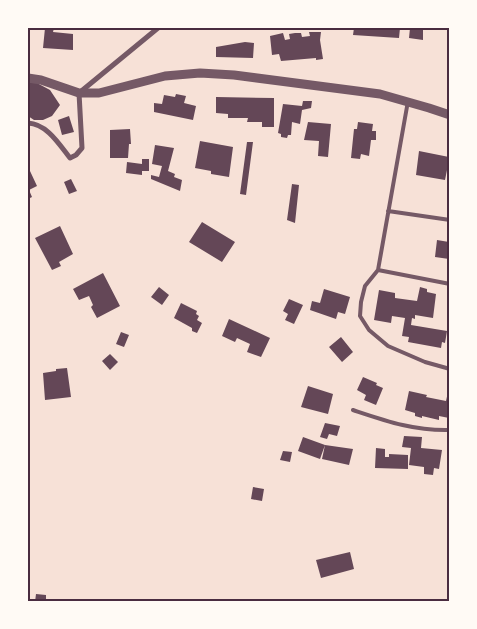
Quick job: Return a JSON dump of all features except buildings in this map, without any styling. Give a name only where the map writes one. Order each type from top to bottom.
[{"type":"street","points":[[78,94],[158,28]]},
{"type":"street","points":[[28,78],[41,80],[78,94],[99,93],[165,76],[200,73],[234,75],[380,94],[408,101],[450,116]]},
{"type":"street","points":[[28,123],[45,129],[70,158],[76,155],[82,148],[78,94]]},
{"type":"lane","points":[[408,101],[378,270],[365,286],[360,316],[369,330],[388,346],[425,362],[450,370]]},
{"type":"lane","points":[[388,212],[450,220]]},
{"type":"lane","points":[[378,270],[450,284]]},
{"type":"lane","points":[[353,410],[393,424],[430,431],[450,430]]}]
